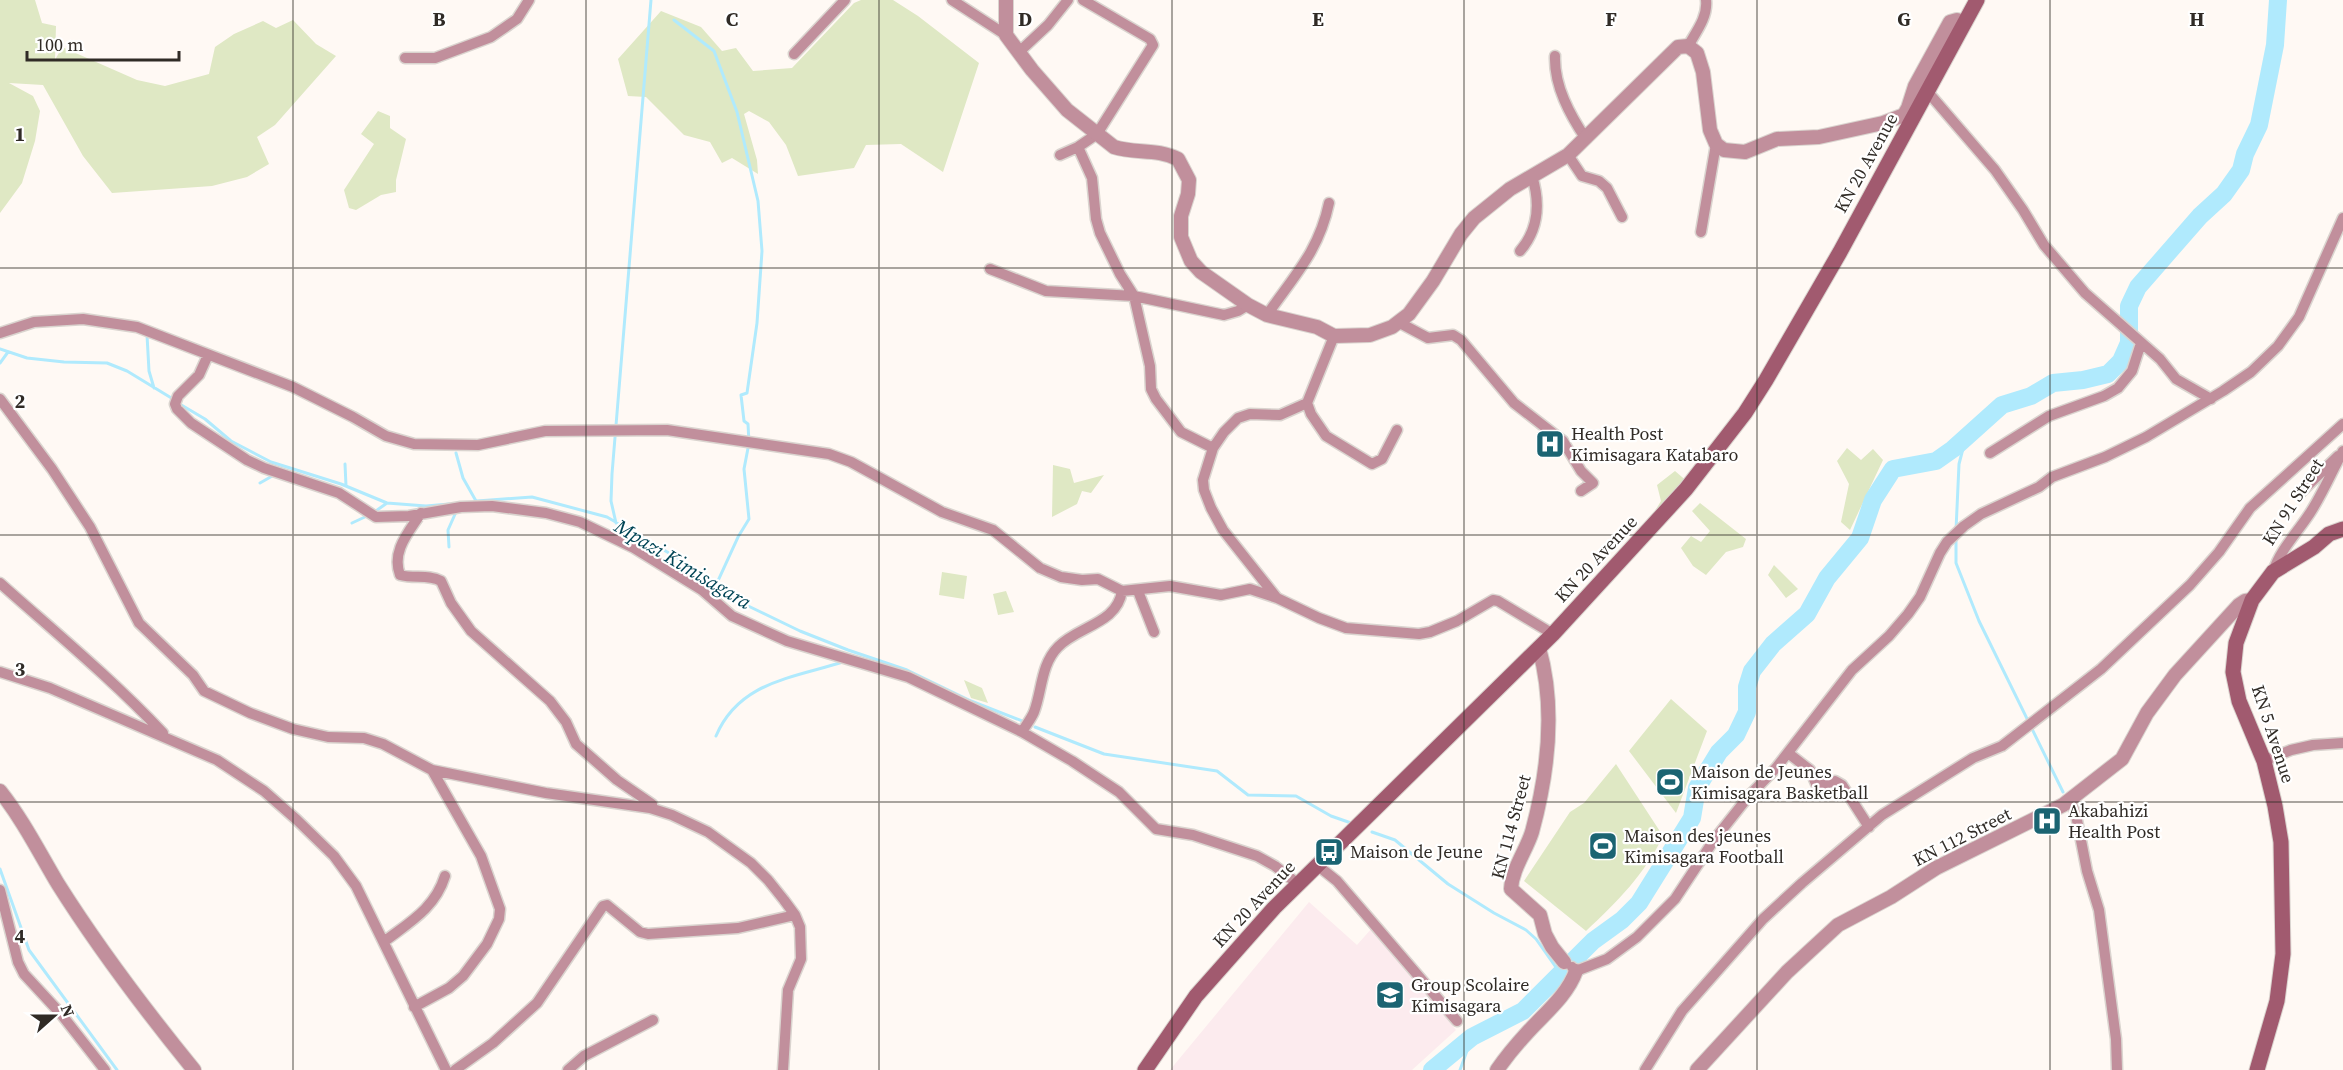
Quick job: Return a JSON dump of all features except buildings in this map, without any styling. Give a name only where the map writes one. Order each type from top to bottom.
[{"type":"main road","name":"KN 20 Avenue","points":[[1145,1070],[1196,996],[1274,908],[1553,634],[1686,489],[1745,413],[1766,380],[1977,0]]},
{"type":"main road","name":"KN 5 Avenue","points":[[2258,1070],[2277,1001],[2283,954],[2281,842],[2264,761],[2238,701],[2233,672],[2236,643],[2252,600],[2273,572],[2314,547],[2329,534],[2343,528]]},
{"type":"street","points":[[405,58],[435,58],[491,37],[517,20],[529,0]]},
{"type":"street","points":[[794,54],[845,0]]},
{"type":"street","points":[[952,0],[1006,35],[1057,99],[1114,147],[1122,150],[1160,152],[1178,159],[1189,180],[1188,194],[1181,211],[1181,237],[1191,261],[1216,283],[1267,315],[1317,327],[1334,336],[1370,335],[1392,327],[1409,314],[1474,218],[1510,189],[1568,155],[1678,47],[1688,46],[1696,53],[1703,72],[1710,130],[1716,144],[1724,150],[1745,152],[1777,139],[1819,137],[1883,123],[1904,115],[1914,86],[1950,22],[1957,20],[1965,22]]},
{"type":"street","points":[[1006,0],[1006,35]]},
{"type":"street","points":[[1019,52],[1048,25],[1068,0]]},
{"type":"street","points":[[1060,155],[1078,147],[1097,134],[1153,45],[1150,39],[1083,0]]},
{"type":"street","points":[[1688,46],[1700,27],[1707,5],[1706,0]]},
{"type":"street","points":[[1555,56],[1556,76],[1565,102],[1572,118],[1586,139]]},
{"type":"street","points":[[1927,91],[1995,170],[2024,210],[2044,244],[2085,293],[2160,359],[2176,379],[2211,399]]},
{"type":"street","points":[[1701,232],[1716,144]]},
{"type":"street","points":[[1078,147],[1092,178],[1096,219],[1100,233],[1120,274],[1134,296],[1150,366],[1151,389],[1181,432],[1213,448]]},
{"type":"street","points":[[1568,155],[1582,176],[1599,181],[1607,188],[1623,217]]},
{"type":"street","points":[[1520,251],[1530,235],[1536,218],[1538,204],[1532,176]]},
{"type":"street","points":[[1267,315],[1302,269],[1325,221],[1329,203]]},
{"type":"street","points":[[1497,1070],[1526,1034],[1551,1009],[1572,981],[1576,971],[1607,958],[1637,937],[1675,899],[1731,818],[1788,753],[1852,670],[1889,636],[1908,614],[1920,597],[1947,542],[1981,514],[2039,487],[2052,477],[2105,457],[2146,437],[2211,399],[2251,372],[2278,346],[2299,317],[2343,218]]},
{"type":"street","points":[[990,269],[1034,287],[1056,293],[1134,296],[1224,315],[1248,305]]},
{"type":"street","points":[[0,333],[34,322],[83,319],[137,327],[293,387],[386,436],[414,444],[478,445],[545,431],[667,430],[829,454],[851,462],[942,512],[993,530],[1040,568],[1062,577],[1083,580],[1098,579],[1122,591],[1170,586],[1221,595],[1250,589],[1277,598],[1346,628],[1419,634],[1445,626],[1489,602],[1498,601],[1553,634]]},
{"type":"street","points":[[1398,322],[1428,338],[1453,335],[1461,340],[1514,403],[1563,441],[1581,471],[1593,483],[1581,491]]},
{"type":"street","points":[[1334,336],[1307,403],[1311,414],[1326,436],[1372,464],[1382,459],[1397,430]]},
{"type":"street","points":[[1990,453],[2049,416],[2104,396],[2118,388],[2132,370],[2141,343]]},
{"type":"street","points":[[208,355],[199,375],[178,396],[175,404],[177,409],[208,436],[264,468],[339,493],[376,518],[461,507],[492,506],[546,513],[580,522],[644,555],[702,590],[732,616],[787,641],[908,677],[1022,732],[1113,787],[1156,829],[1193,835],[1257,856],[1275,866],[1298,884]]},
{"type":"street","points":[[0,399],[52,469],[90,527],[139,623],[193,675],[204,691],[250,713],[293,729],[327,737],[364,738],[383,744],[432,770],[546,793],[650,808],[672,815],[708,832],[730,847],[768,880],[795,915],[800,927],[801,959],[788,990],[783,1070]]},
{"type":"street","points":[[1277,598],[1223,530],[1211,508],[1203,480],[1213,448],[1229,427],[1244,416],[1280,415],[1307,403]]},
{"type":"street","points":[[1645,1070],[1682,1011],[1763,919],[1882,815],[1973,758],[2002,746],[2101,669],[2190,585],[2219,552],[2250,508],[2343,424]]},
{"type":"street","points":[[2301,492],[2343,451]]},
{"type":"street","name":"KN 91 Street","points":[[2273,572],[2278,556],[2311,512],[2332,476],[2343,451]]},
{"type":"street","points":[[422,513],[398,550],[397,567],[400,575],[412,578],[429,576],[441,581],[451,603],[471,631],[550,701],[566,722],[576,744],[583,752],[617,780],[652,804],[650,808]]},
{"type":"street","points":[[0,583],[94,664],[166,736]]},
{"type":"street","points":[[1022,732],[1034,711],[1048,661],[1056,648],[1072,635],[1106,617],[1120,603],[1122,591]]},
{"type":"street","points":[[1137,591],[1155,632]]},
{"type":"street","name":"KN 112 Street","points":[[1697,1070],[1786,972],[1839,925],[1891,897],[1936,868],[2020,828],[2070,800],[2122,759],[2147,713],[2175,675],[2239,605],[2252,600]]},
{"type":"street","name":"KN 114 Street","points":[[1539,648],[1547,693],[1547,748],[1531,835],[1511,889],[1540,915],[1545,934],[1552,946],[1564,962],[1576,971]]},
{"type":"street","points":[[0,672],[50,688],[166,736],[217,760],[264,791],[297,820],[334,856],[352,879],[385,941],[414,1007],[446,1070]]},
{"type":"street","points":[[2264,761],[2291,750],[2313,745],[2343,743]]},
{"type":"street","points":[[1788,753],[1810,770],[1817,786],[1835,781],[1842,786],[1869,827]]},
{"type":"street","points":[[414,1007],[449,988],[463,976],[487,944],[499,919],[500,909],[481,856],[432,770]]},
{"type":"street","points":[[0,790],[24,823],[58,884],[117,971],[194,1070]]},
{"type":"street","points":[[2070,800],[2076,815],[2087,871],[2099,910],[2115,1028],[2117,1070]]},
{"type":"street","points":[[1317,865],[1337,881],[1456,1021]]},
{"type":"street","points":[[385,941],[431,905],[439,895],[446,876]]},
{"type":"street","points":[[0,890],[18,962],[24,974],[61,1014],[105,1070]]},
{"type":"street","points":[[455,1070],[493,1043],[537,1003],[603,906],[607,905],[640,932],[648,934],[738,928],[795,915]]},
{"type":"street","points":[[568,1070],[584,1056],[654,1020]]},
{"type":"shaded area","points":[[1309,902],[1357,945],[1372,928],[1456,1030],[1412,1070],[1170,1070]]},
{"type":"green space","points":[[0,0],[35,0],[42,23],[56,26],[55,60],[62,47],[137,80],[165,86],[209,74],[215,47],[234,34],[263,21],[276,28],[293,20],[316,44],[336,56],[275,125],[257,137],[269,164],[247,177],[212,186],[112,193],[83,156],[43,85],[9,83],[33,96],[40,111],[35,141],[22,183],[0,213]]},
{"type":"green space","points":[[861,0],[893,0],[918,16],[979,63],[943,172],[901,144],[866,145],[854,168],[798,176],[786,145],[769,122],[749,111],[744,114],[757,160],[758,174],[732,158],[722,163],[710,142],[684,135],[646,97],[628,96],[618,59],[661,11],[701,27],[722,51],[736,48],[753,71],[792,68],[854,3]]},
{"type":"green space","points":[[378,111],[390,116],[390,128],[406,139],[396,180],[396,192],[381,195],[356,210],[349,208],[344,190],[374,144],[361,134]]},
{"type":"green space","points":[[1847,448],[1861,460],[1873,449],[1883,460],[1850,530],[1841,522],[1849,484],[1837,461]]},
{"type":"green space","points":[[1053,465],[1070,469],[1074,483],[1104,475],[1091,493],[1082,491],[1077,504],[1052,517]]},
{"type":"green space","points":[[1675,471],[1689,483],[1659,516],[1653,514],[1661,501],[1657,485]]},
{"type":"green space","points":[[1700,503],[1746,539],[1743,547],[1726,552],[1706,575],[1693,566],[1681,548],[1691,536],[1701,542],[1710,531],[1692,511]]},
{"type":"green space","points":[[1774,565],[1798,589],[1786,598],[1768,575]]},
{"type":"green space","points":[[942,572],[967,576],[964,599],[939,595]]},
{"type":"green space","points":[[1006,591],[1014,612],[998,615],[993,594]]},
{"type":"green space","points":[[964,680],[982,688],[988,703],[971,698]]},
{"type":"green space","name":"Maison de Jeunes Kimisagara Basketball","points":[[1671,699],[1707,731],[1676,813],[1629,751]]},
{"type":"green space","name":"Maison des jeunes Kimisagara Football","points":[[1616,764],[1663,836],[1648,863],[1629,887],[1586,931],[1524,881],[1570,812],[1584,803]]},
{"type":"waterway","points":[[616,523],[611,501],[612,474],[651,0]]},
{"type":"waterway","points":[[1432,1070],[1472,1037],[1523,1011],[1593,941],[1622,920],[1639,903],[1692,818],[1697,788],[1719,752],[1736,735],[1747,712],[1747,687],[1752,671],[1773,644],[1807,614],[1827,578],[1860,538],[1873,500],[1893,469],[1936,461],[1953,449],[2002,405],[2031,396],[2053,383],[2083,380],[2108,374],[2121,361],[2129,343],[2129,306],[2138,287],[2200,216],[2224,194],[2241,170],[2245,154],[2259,125],[2275,45],[2278,0]]},
{"type":"waterway","points":[[674,20],[714,51],[737,112],[758,201],[762,251],[757,323],[747,393],[741,395],[744,421],[748,424],[749,443],[744,469],[749,519],[716,585]]},
{"type":"waterway","points":[[147,335],[149,371],[154,388]]},
{"type":"waterway","name":"Mpazi Kimisagara","points":[[0,349],[27,358],[107,363],[127,371],[173,399]]},
{"type":"waterway","points":[[0,363],[8,352]]},
{"type":"waterway","name":"Mpazi Kimisagara","points":[[178,403],[205,419],[231,441],[271,462],[341,484],[387,503],[426,506],[449,504]]},
{"type":"waterway","points":[[1956,530],[1959,464],[1966,437]]},
{"type":"waterway","points":[[456,453],[463,478],[476,501]]},
{"type":"waterway","points":[[345,464],[346,486]]},
{"type":"waterway","points":[[260,483],[274,475]]},
{"type":"waterway","name":"Mpazi Kimisagara","points":[[477,501],[532,497],[607,517],[681,560],[742,603],[800,631],[907,670],[971,701],[1025,722]]},
{"type":"waterway","points":[[373,513],[387,503]]},
{"type":"waterway","points":[[449,547],[448,530],[456,512]]},
{"type":"waterway","points":[[352,523],[367,516]]},
{"type":"waterway","points":[[1956,539],[1956,563],[1979,621],[2063,792]]},
{"type":"waterway","points":[[716,736],[726,718],[738,704],[753,693],[786,678],[843,662]]},
{"type":"waterway","name":"Mpazi Kimisagara","points":[[1035,727],[1104,754],[1217,771],[1248,795],[1296,796],[1331,816],[1354,824]]},
{"type":"waterway","name":"Mpazi Kimisagara","points":[[1372,832],[1395,840],[1448,884],[1526,930],[1536,939],[1560,973]]},
{"type":"waterway","points":[[0,869],[29,950],[117,1070]]},
{"type":"waterway","points":[[1460,1070],[1472,1037]]},
{"type":"place","name":"Health Post Kimisagara Katabaro","points":[[1550,444]]},
{"type":"place","name":"Maison de Jeunes Kimisagara Basketball","points":[[1670,782]]},
{"type":"place","name":"Akabahizi Health Post","points":[[2047,821]]},
{"type":"place","name":"Maison des jeunes Kimisagara Football","points":[[1603,846]]},
{"type":"place","name":"Maison de Jeune","points":[[1329,852]]},
{"type":"place","name":"Group Scolaire Kimisagara","points":[[1390,995]]}]
